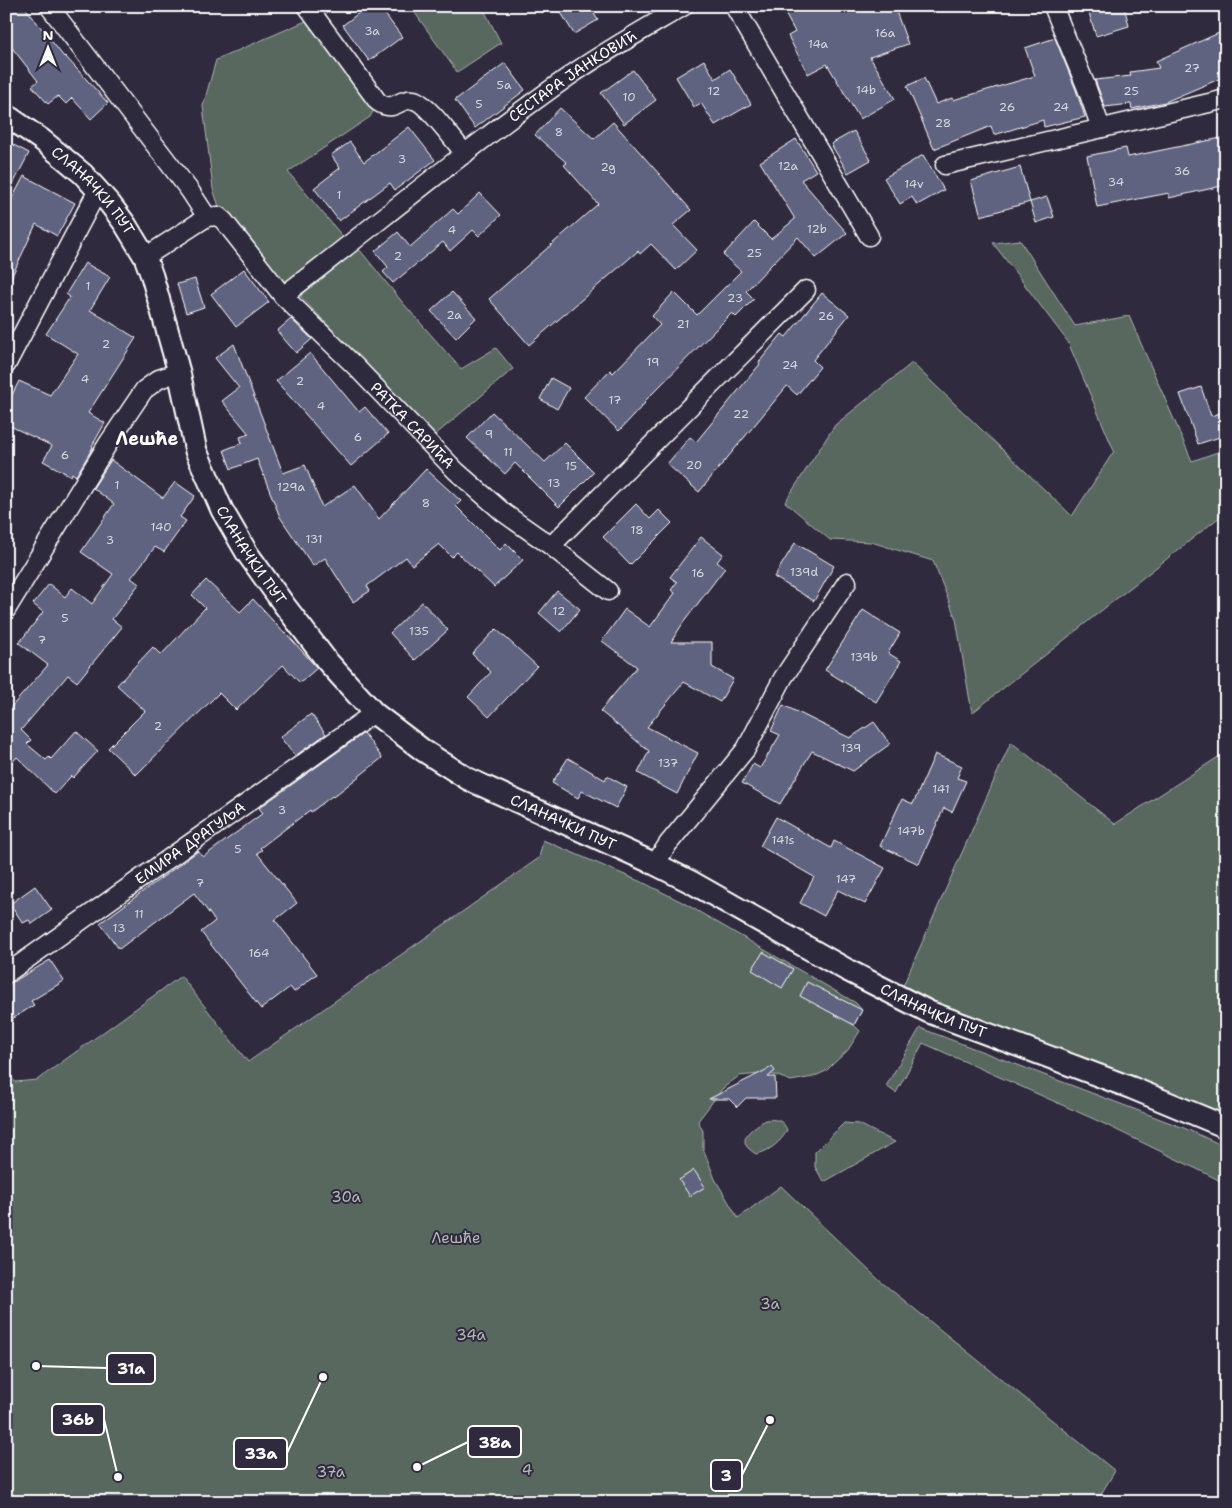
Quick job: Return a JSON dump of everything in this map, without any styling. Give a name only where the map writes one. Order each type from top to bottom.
[{"type":"street","points":[[49,6],[190,191],[207,217],[145,256]]},
{"type":"street","points":[[307,6],[378,102],[385,107],[394,107],[405,101],[416,101],[427,109],[465,154]]},
{"type":"street","name":"СЕСТАРА ЈАНКОВИЋ","points":[[283,296],[465,154],[568,77],[684,6]]},
{"type":"street","points":[[734,6],[869,236]]},
{"type":"street","points":[[1053,6],[1086,86],[1100,128]]},
{"type":"street","points":[[945,165],[1226,99]]},
{"type":"street","name":"СЛАНАЧКИ ПУТ","points":[[6,115],[66,158],[84,174],[126,224],[145,256],[179,372],[196,451],[208,482],[222,510],[247,553],[285,606],[328,661],[374,712],[424,752],[468,779],[655,864],[871,984],[929,1012],[1132,1088],[1226,1127]]},
{"type":"street","points":[[6,364],[98,190]]},
{"type":"street","name":"РАТКА САРИЋА","points":[[207,217],[218,216],[224,221],[283,296],[355,366],[456,471],[504,513],[608,591]]},
{"type":"street","points":[[550,546],[806,290]]},
{"type":"street","points":[[6,610],[109,442],[144,390],[159,379],[179,372]]},
{"type":"street","points":[[655,864],[668,844],[746,749],[784,678],[847,582]]},
{"type":"street","name":"ЕМИРА ДРАГУЉА","points":[[6,974],[374,712]]},
{"type":"green space","points":[[410,6],[482,6],[501,43],[457,72]]},
{"type":"green space","points":[[315,17],[378,102],[370,117],[288,172],[350,245],[283,296],[224,221],[213,189],[203,106],[216,60]]},
{"type":"green space","points":[[1020,240],[1075,326],[1129,316],[1192,461],[1226,449],[1226,512],[972,713],[956,619],[933,561],[871,542],[830,540],[785,502],[835,425],[912,363],[1072,516],[1114,451],[1068,342],[993,243]]},
{"type":"green space","points":[[359,249],[461,369],[496,348],[513,369],[434,436],[300,296]]},
{"type":"green space","points":[[1011,742],[1115,824],[1226,752],[1226,1127],[898,997]]},
{"type":"green space","name":"Лешће","points":[[543,840],[646,884],[682,902],[856,1003],[862,1010],[854,1025],[860,1031],[848,1050],[826,1071],[813,1077],[791,1081],[775,1075],[739,1076],[723,1088],[698,1121],[703,1131],[703,1148],[715,1179],[738,1218],[781,1186],[880,1281],[1115,1471],[1098,1499],[1102,1502],[6,1502],[6,1069],[15,1082],[37,1080],[181,976],[248,1062],[539,858]]},
{"type":"green space","points":[[920,1028],[1184,1128],[1226,1147],[1226,1184],[1096,1120],[923,1043],[896,1093],[886,1086]]},
{"type":"green space","points":[[765,1120],[778,1120],[787,1130],[774,1145],[766,1151],[756,1154],[746,1145],[746,1136]]},
{"type":"green space","points":[[844,1123],[859,1124],[895,1142],[824,1182],[815,1167],[815,1152]]},
{"type":"building","points":[[6,6],[24,6],[64,57],[108,103],[91,119],[72,98],[66,104],[58,96],[48,104],[32,86],[38,81],[6,40]]},
{"type":"building","points":[[368,6],[379,6],[402,37],[369,61],[343,25]]},
{"type":"building","points":[[557,6],[589,6],[598,20],[574,34]]},
{"type":"building","points":[[781,6],[894,6],[908,44],[870,57],[895,99],[860,119],[827,64],[808,74],[788,36],[795,32]]},
{"type":"building","points":[[1087,6],[1124,6],[1129,26],[1096,36]]},
{"type":"building","points":[[1219,33],[1226,48],[1226,76],[1165,102],[1132,109],[1131,104],[1105,107],[1095,80],[1131,76],[1130,72],[1159,68],[1156,61]]},
{"type":"building","points":[[1055,38],[1085,117],[1044,127],[1043,120],[994,135],[991,126],[934,149],[907,86],[924,78],[936,104],[1035,76],[1025,48]]},
{"type":"building","points":[[704,60],[715,79],[730,69],[751,104],[715,125],[701,103],[694,107],[676,77]]},
{"type":"building","points":[[505,63],[525,90],[475,128],[455,100]]},
{"type":"building","points":[[633,70],[656,100],[624,124],[601,93]]},
{"type":"building","points":[[560,108],[594,139],[613,122],[691,210],[673,225],[697,250],[676,270],[651,244],[640,254],[638,251],[529,345],[489,299],[598,204],[564,165],[567,163],[535,135]]},
{"type":"building","points":[[409,127],[435,160],[395,190],[390,183],[339,221],[314,188],[340,168],[331,155],[350,142],[364,162]]},
{"type":"building","points":[[854,131],[871,160],[848,173],[831,144]]},
{"type":"building","points":[[1226,137],[1226,185],[1169,198],[1169,193],[1097,207],[1087,156],[1126,148],[1128,157]]},
{"type":"building","points":[[796,139],[816,171],[801,180],[847,233],[816,258],[798,237],[746,291],[754,299],[736,317],[732,313],[644,402],[619,431],[584,397],[610,370],[613,373],[660,325],[652,316],[674,292],[697,315],[741,271],[723,255],[754,222],[771,239],[795,219],[760,162]]},
{"type":"building","points":[[6,141],[29,153],[6,198]]},
{"type":"building","points":[[923,155],[944,190],[917,205],[912,197],[900,204],[884,178]]},
{"type":"building","points":[[1020,167],[1030,202],[981,216],[971,181]]},
{"type":"building","points":[[24,176],[75,203],[57,236],[36,224],[6,289],[6,210]]},
{"type":"building","points":[[480,193],[501,215],[479,236],[473,230],[450,251],[443,242],[393,283],[383,272],[388,267],[375,251],[398,232],[410,247],[453,209],[458,214]]},
{"type":"building","points":[[1047,197],[1054,217],[1036,223],[1030,202]]},
{"type":"building","points":[[85,263],[110,277],[90,310],[136,338],[88,413],[105,423],[76,476],[72,473],[71,476],[43,461],[52,446],[6,424],[6,407],[19,381],[50,395],[78,354],[46,334],[70,297],[66,294]]},
{"type":"building","points":[[244,269],[269,302],[236,327],[211,294]]},
{"type":"building","points":[[195,279],[204,307],[186,313],[177,284]]},
{"type":"building","points":[[452,292],[476,318],[456,338],[431,311]]},
{"type":"building","points":[[822,293],[849,315],[813,360],[820,367],[797,395],[787,386],[699,492],[667,464],[690,437],[696,442],[782,334],[786,337]]},
{"type":"building","points":[[291,319],[312,339],[296,353],[277,331]]},
{"type":"building","points":[[234,344],[283,473],[305,465],[322,507],[355,485],[379,519],[426,469],[461,501],[456,506],[500,550],[506,543],[523,560],[494,587],[457,552],[452,557],[439,544],[412,565],[406,557],[367,586],[370,591],[353,602],[325,558],[313,566],[280,517],[257,459],[231,469],[224,450],[242,443],[240,437],[249,434],[222,401],[239,388],[215,358]]},
{"type":"building","points":[[310,353],[359,412],[365,407],[388,434],[351,466],[276,381]]},
{"type":"building","points":[[551,378],[569,388],[557,409],[540,399]]},
{"type":"building","points":[[1201,387],[1211,416],[1226,411],[1226,435],[1198,444],[1180,394]]},
{"type":"building","points":[[492,412],[545,462],[565,443],[594,472],[559,507],[515,463],[505,474],[467,438]]},
{"type":"building","points":[[111,460],[163,498],[175,482],[195,496],[180,517],[186,521],[164,552],[155,547],[131,578],[139,584],[112,619],[122,627],[77,682],[68,675],[21,730],[31,740],[27,744],[46,760],[49,757],[51,759],[76,731],[98,751],[55,794],[17,757],[6,769],[6,713],[48,665],[19,643],[43,612],[33,604],[49,584],[65,597],[72,588],[92,604],[113,574],[81,552],[114,504],[93,488]]},
{"type":"building","points":[[636,504],[650,519],[659,510],[672,523],[630,565],[603,537]]},
{"type":"building","points":[[701,537],[723,554],[717,562],[725,568],[683,623],[671,642],[712,642],[712,667],[733,679],[720,702],[684,682],[647,727],[698,753],[677,794],[638,773],[649,751],[600,711],[637,667],[602,641],[625,609],[650,627],[675,593],[671,590],[677,582],[670,577]]},
{"type":"building","points":[[795,543],[834,566],[814,601],[774,577]]},
{"type":"building","points":[[206,580],[240,612],[253,599],[317,668],[300,683],[283,665],[236,710],[219,693],[136,775],[108,748],[145,711],[117,685],[153,647],[161,655],[205,608],[192,595]]},
{"type":"building","points":[[557,591],[580,609],[561,632],[539,613]]},
{"type":"building","points":[[422,602],[448,630],[415,660],[390,633]]},
{"type":"building","points":[[863,610],[900,633],[888,653],[901,661],[876,702],[825,670]]},
{"type":"building","points":[[496,629],[537,666],[489,717],[468,697],[491,672],[472,654]]},
{"type":"building","points":[[783,705],[850,738],[874,722],[890,744],[853,771],[812,751],[780,804],[742,783],[753,764],[760,768],[780,735],[771,731]]},
{"type":"building","points":[[311,714],[326,734],[295,756],[280,737]]},
{"type":"building","points":[[364,733],[382,758],[333,797],[311,812],[310,810],[260,848],[262,850],[257,853],[297,903],[275,920],[317,974],[294,992],[290,987],[261,1009],[201,932],[215,921],[194,893],[119,949],[100,923],[198,851],[203,857],[263,813],[259,808]]},
{"type":"building","points":[[935,754],[962,766],[957,778],[966,781],[952,812],[944,808],[919,864],[880,846],[902,799],[913,804]]},
{"type":"building","points":[[568,758],[605,780],[607,776],[627,787],[616,808],[582,791],[578,798],[552,783]]},
{"type":"building","points":[[776,817],[831,848],[834,841],[885,868],[865,904],[838,890],[824,916],[800,903],[814,877],[760,846]]},
{"type":"building","points":[[35,886],[52,910],[32,924],[29,920],[23,923],[10,904]]},
{"type":"building","points":[[763,952],[793,969],[782,988],[752,970]]},
{"type":"building","points":[[50,960],[64,981],[31,1001],[34,1005],[6,1023],[6,986]]},
{"type":"building","points":[[807,982],[862,1010],[854,1025],[800,996]]},
{"type":"building","points":[[772,1067],[775,1071],[768,1077],[775,1077],[776,1098],[746,1098],[737,1107],[729,1099],[709,1099]]},
{"type":"building","points":[[694,1170],[705,1187],[690,1196],[679,1180]]},
{"type":"place","name":"31a","points":[[36,1366]]},
{"type":"place","name":"33a","points":[[323,1377]]},
{"type":"place","name":"3","points":[[770,1420]]},
{"type":"place","name":"38a","points":[[417,1467]]},
{"type":"place","name":"36b","points":[[118,1477]]},
{"type":"district","name":"Лешће","points":[[147,439]]},
{"type":"park label","name":"30a","points":[[346,1197]]},
{"type":"park label","name":"3a","points":[[770,1304]]},
{"type":"park label","name":"34a","points":[[471,1335]]},
{"type":"park label","name":"4","points":[[527,1470]]},
{"type":"park label","name":"37a","points":[[331,1472]]}]
